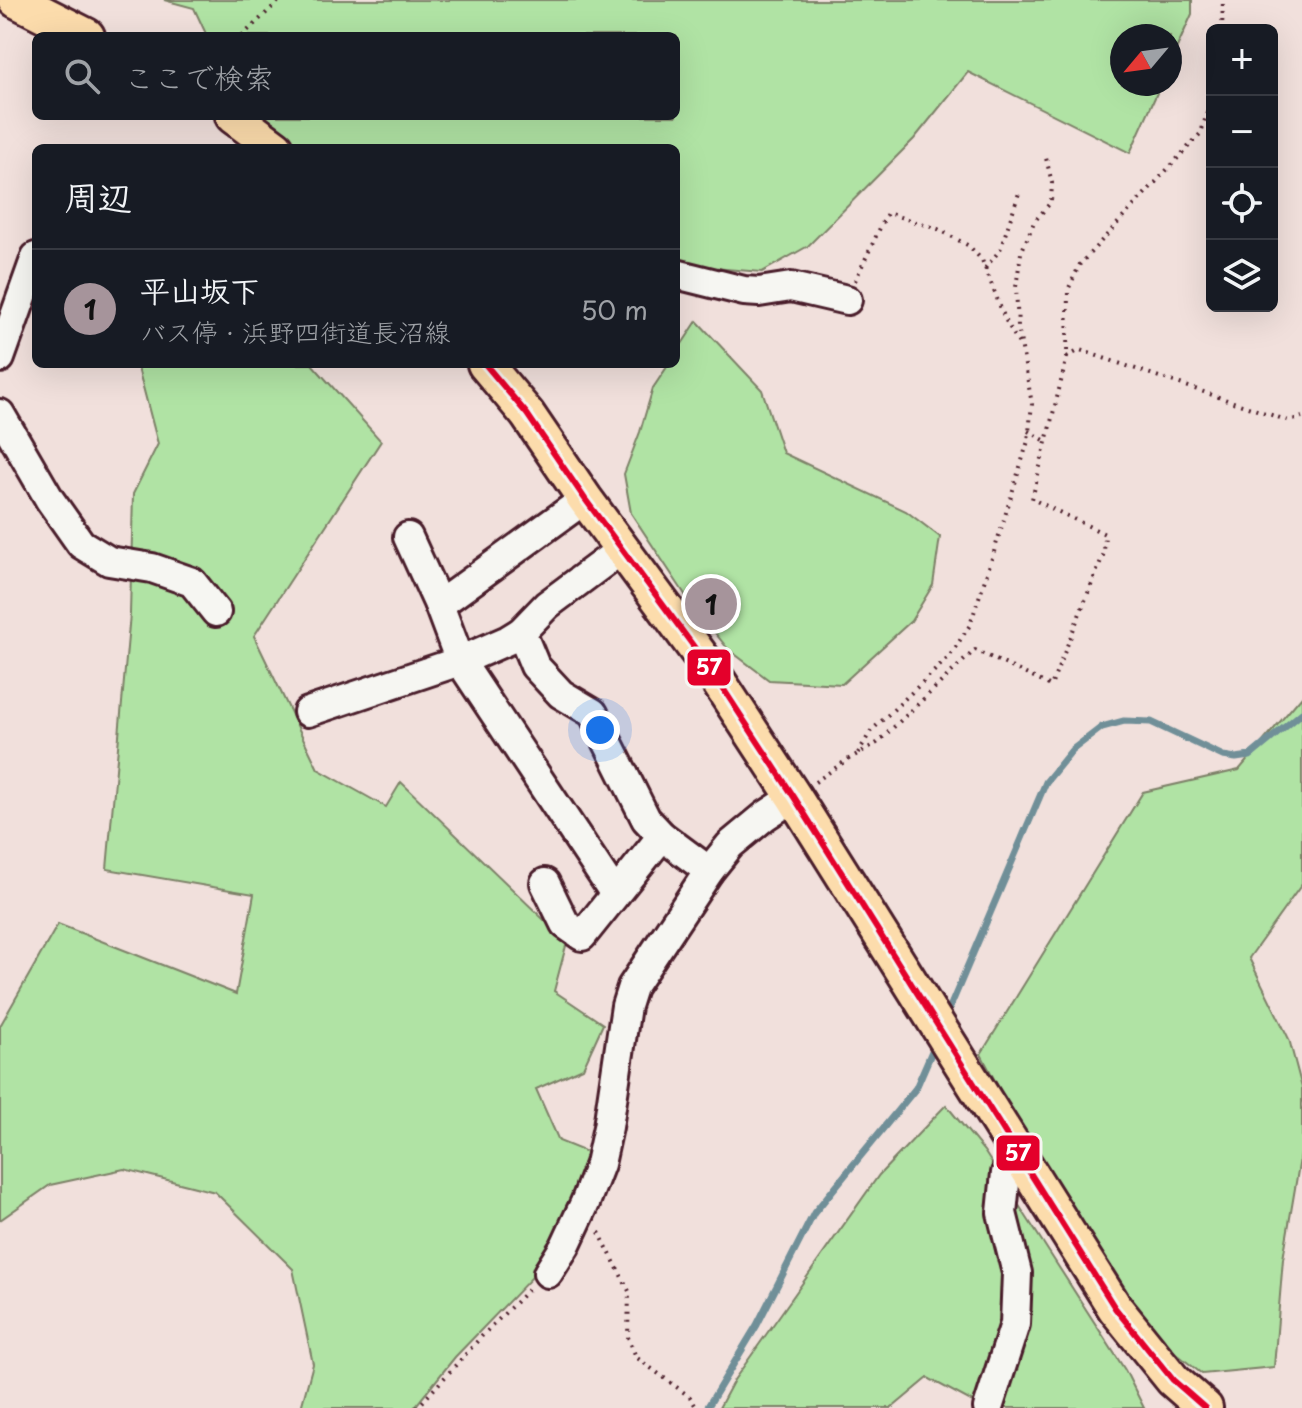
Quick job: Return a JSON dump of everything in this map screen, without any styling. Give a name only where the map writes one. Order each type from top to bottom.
[{"type":"main road","points":[[16,0],[79,32]]},
{"type":"main road","points":[[238,120],[271,144]]},
{"type":"main road","points":[[488,368],[527,414],[585,499],[711,670],[1115,1308],[1173,1380],[1205,1408]]},
{"type":"street","points":[[0,358],[32,268]]},
{"type":"street","points":[[680,275],[744,291],[791,287],[847,300]]},
{"type":"street","points":[[0,414],[50,500],[81,544],[109,561],[152,568],[192,582],[216,612]]},
{"type":"street","points":[[439,605],[585,499]]},
{"type":"street","points":[[408,537],[460,661],[615,894]]},
{"type":"street","points":[[308,712],[460,661],[508,640],[521,632],[547,605],[622,549]]},
{"type":"street","points":[[521,632],[535,666],[561,694],[593,713],[646,819],[662,836],[709,871]]},
{"type":"street","points":[[548,1273],[565,1246],[600,1164],[626,1006],[632,987],[709,871],[730,845],[794,797]]},
{"type":"street","points":[[545,883],[565,924],[582,936],[662,836]]},
{"type":"street","points":[[988,1408],[1015,1324],[1017,1273],[1002,1213],[1006,1173],[1019,1155]]},
{"type":"path","points":[[246,32],[280,0]]},
{"type":"path","points":[[1222,24],[1223,0]]},
{"type":"path","points":[[794,797],[877,743],[975,650],[1051,686],[1104,553],[1105,534],[1032,499],[1067,357],[1068,290],[1080,264],[1201,133],[1206,116]]},
{"type":"path","points":[[856,755],[871,731],[949,657],[970,625],[1028,441],[1032,404],[1018,327],[1016,287],[1021,253],[1034,222],[1051,202],[1052,183],[1046,158]]},
{"type":"path","points":[[985,268],[1000,250],[1019,193]]},
{"type":"path","points":[[847,300],[887,213],[938,229],[969,246],[982,260],[1005,319],[1022,350]]},
{"type":"path","points":[[1067,357],[1080,350],[1289,421],[1302,417]]},
{"type":"path","points":[[1028,431],[1046,441]]},
{"type":"path","points":[[599,1230],[629,1291],[628,1337],[636,1357],[690,1397],[695,1408]]},
{"type":"path","points":[[417,1408],[523,1294],[548,1273]]},
{"type":"green space","points":[[164,0],[1192,0],[1192,14],[1182,36],[1182,24],[1110,24],[1110,96],[1156,96],[1130,153],[968,72],[914,139],[808,246],[762,272],[680,265],[680,144],[277,144],[252,120],[680,120],[680,32],[205,32],[194,8]]},
{"type":"green space","points":[[697,321],[762,390],[783,453],[906,511],[940,537],[933,585],[911,621],[842,684],[769,680],[728,649],[688,599],[631,513],[624,474],[653,388],[666,368],[680,368],[680,347]]},
{"type":"green space","points":[[138,368],[316,368],[381,441],[254,636],[318,769],[386,807],[401,782],[567,942],[554,991],[603,1024],[583,1068],[536,1089],[559,1141],[589,1153],[562,1246],[455,1357],[414,1408],[301,1408],[313,1364],[293,1269],[215,1192],[124,1169],[50,1185],[0,1220],[0,1026],[58,924],[236,994],[254,894],[107,869],[130,614],[133,494],[158,444]]},
{"type":"green space","points":[[1302,696],[1302,884],[1249,958],[1289,1039],[1302,1088],[1302,1147],[1283,1259],[1274,1367],[1202,1374],[1133,1319],[1084,1250],[981,1054],[1143,792],[1239,770]]},
{"type":"green space","points":[[946,1105],[984,1151],[1125,1370],[1144,1408],[984,1408],[928,1378],[892,1408],[719,1408],[734,1380],[879,1175]]},
{"type":"waterway","points":[[945,1019],[1046,782],[1072,750],[1102,727],[1124,721],[1151,722],[1223,756],[1250,756],[1302,713]]},
{"type":"waterway","points":[[707,1408],[757,1325],[814,1213],[916,1088],[936,1042]]},
{"type":"transit line","name":"57","points":[[488,368],[527,414],[585,499],[711,670],[1115,1308],[1173,1380],[1205,1408]]},
{"type":"place","name":"平山坂下","points":[[711,604]]}]
